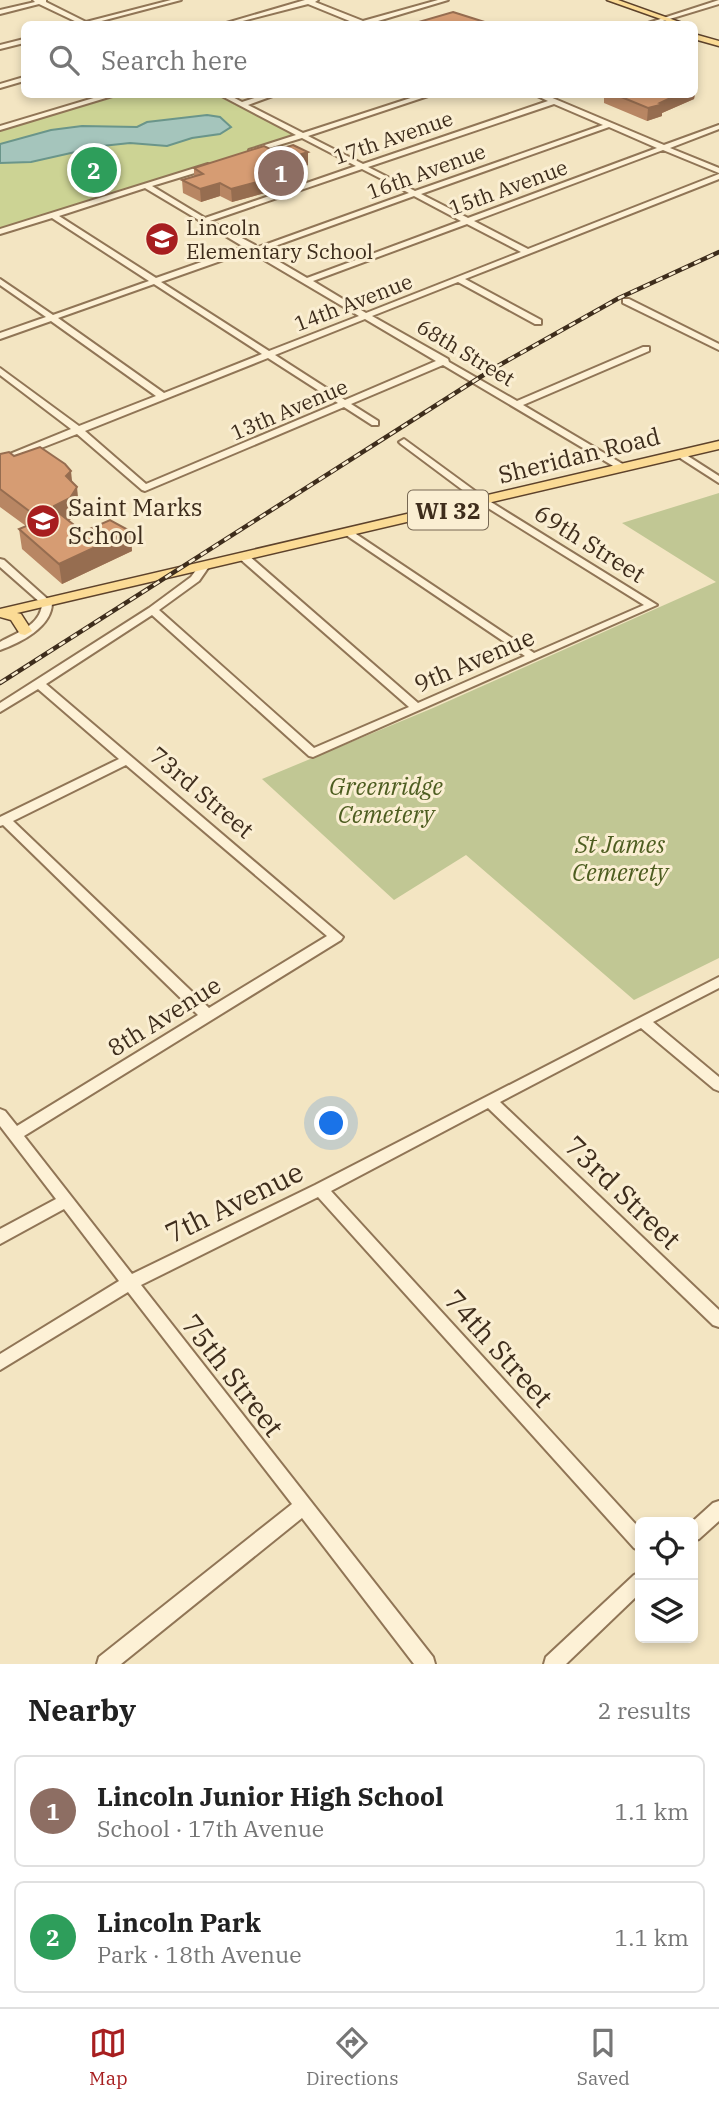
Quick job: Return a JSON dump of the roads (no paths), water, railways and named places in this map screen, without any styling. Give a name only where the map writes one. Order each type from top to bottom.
[{"type":"main road","points":[[609,2],[656,21]]},
{"type":"main road","points":[[698,30],[719,38]]},
{"type":"main road","points":[[698,37],[719,44]]},
{"type":"main road","name":"Sheridan Road","points":[[1,613],[202,568],[719,444]]},
{"type":"main road","points":[[1,613],[16,617],[24,631]]},
{"type":"street","points":[[97,21],[178,0]]},
{"type":"street","points":[[373,21],[445,0]]},
{"type":"street","points":[[0,12],[41,1],[79,21]]},
{"type":"street","points":[[237,21],[309,1],[356,21]]},
{"type":"street","points":[[661,21],[719,2]]},
{"type":"street","points":[[0,47],[21,42]]},
{"type":"street","points":[[0,86],[21,80]]},
{"type":"street","points":[[0,128],[102,98]]},
{"type":"street","points":[[228,98],[528,252]]},
{"type":"street","points":[[241,105],[263,98]]},
{"type":"street","points":[[243,155],[419,98]]},
{"type":"street","points":[[544,98],[719,171]]},
{"type":"street","name":"17th Avenue","points":[[205,220],[553,102]]},
{"type":"street","name":"16th Avenue","points":[[0,336],[154,281],[416,194],[608,125]]},
{"type":"street","name":"15th Avenue","points":[[309,280],[719,127]]},
{"type":"street","points":[[0,232],[219,162]]},
{"type":"street","name":"14th Avenue","points":[[0,461],[719,176]]},
{"type":"street","name":"68th Street","points":[[144,186],[309,280],[623,468]]},
{"type":"street","points":[[52,215],[375,423]]},
{"type":"street","points":[[460,280],[538,322]]},
{"type":"street","points":[[0,281],[163,397]]},
{"type":"street","points":[[626,301],[719,347]]},
{"type":"street","points":[[518,404],[646,349]]},
{"type":"street","name":"13th Avenue","points":[[145,488],[445,361]]},
{"type":"street","points":[[0,371],[78,431],[145,488]]},
{"type":"street","name":"69th Street","points":[[404,442],[483,501],[652,605]]},
{"type":"street","points":[[680,454],[719,480]]},
{"type":"street","points":[[350,533],[533,657]]},
{"type":"street","points":[[244,557],[417,708]]},
{"type":"street","points":[[0,562],[47,603],[48,610],[43,619],[0,647]]},
{"type":"street","points":[[0,708],[153,610],[195,579],[202,568]]},
{"type":"street","name":"9th Avenue","points":[[153,610],[313,753],[652,605]]},
{"type":"street","name":"73rd Street","points":[[38,683],[336,937]]},
{"type":"street","points":[[128,759],[2,821],[208,1016]]},
{"type":"street","name":"8th Avenue","points":[[15,1134],[336,937]]},
{"type":"street","name":"7th Avenue","points":[[0,1363],[129,1283],[320,1189],[719,982]]},
{"type":"street","points":[[643,1022],[719,1085]]},
{"type":"street","name":"73rd Street","points":[[491,1101],[719,1320]]},
{"type":"street","name":"75th Street","points":[[0,1115],[426,1664]]},
{"type":"street","name":"74th Street","points":[[320,1189],[635,1536]]},
{"type":"street","points":[[0,1237],[67,1200]]},
{"type":"street","points":[[106,1664],[302,1507]]},
{"type":"street","points":[[698,1528],[719,1509]]},
{"type":"street","points":[[553,1664],[635,1586]]},
{"type":"water","points":[[207,115],[220,117],[231,127],[220,134],[192,138],[167,146],[130,143],[102,146],[31,162],[0,163],[0,144],[51,130],[82,126],[137,127],[147,122]]},
{"type":"railway","points":[[0,683],[496,367],[619,298],[719,252]]},
{"type":"place","name":"Lincoln Park","points":[[94,170]]},
{"type":"place","name":"Lincoln Junior High School","points":[[281,173]]},
{"type":"place","name":"Lincoln Elementary School","points":[[162,239]]},
{"type":"place","name":"Saint Marks School","points":[[43,521]]},
{"type":"park label","name":"Greenridge Cemetery","points":[[386,800]]},
{"type":"park label","name":"St James Cemerety","points":[[620,858]]}]
